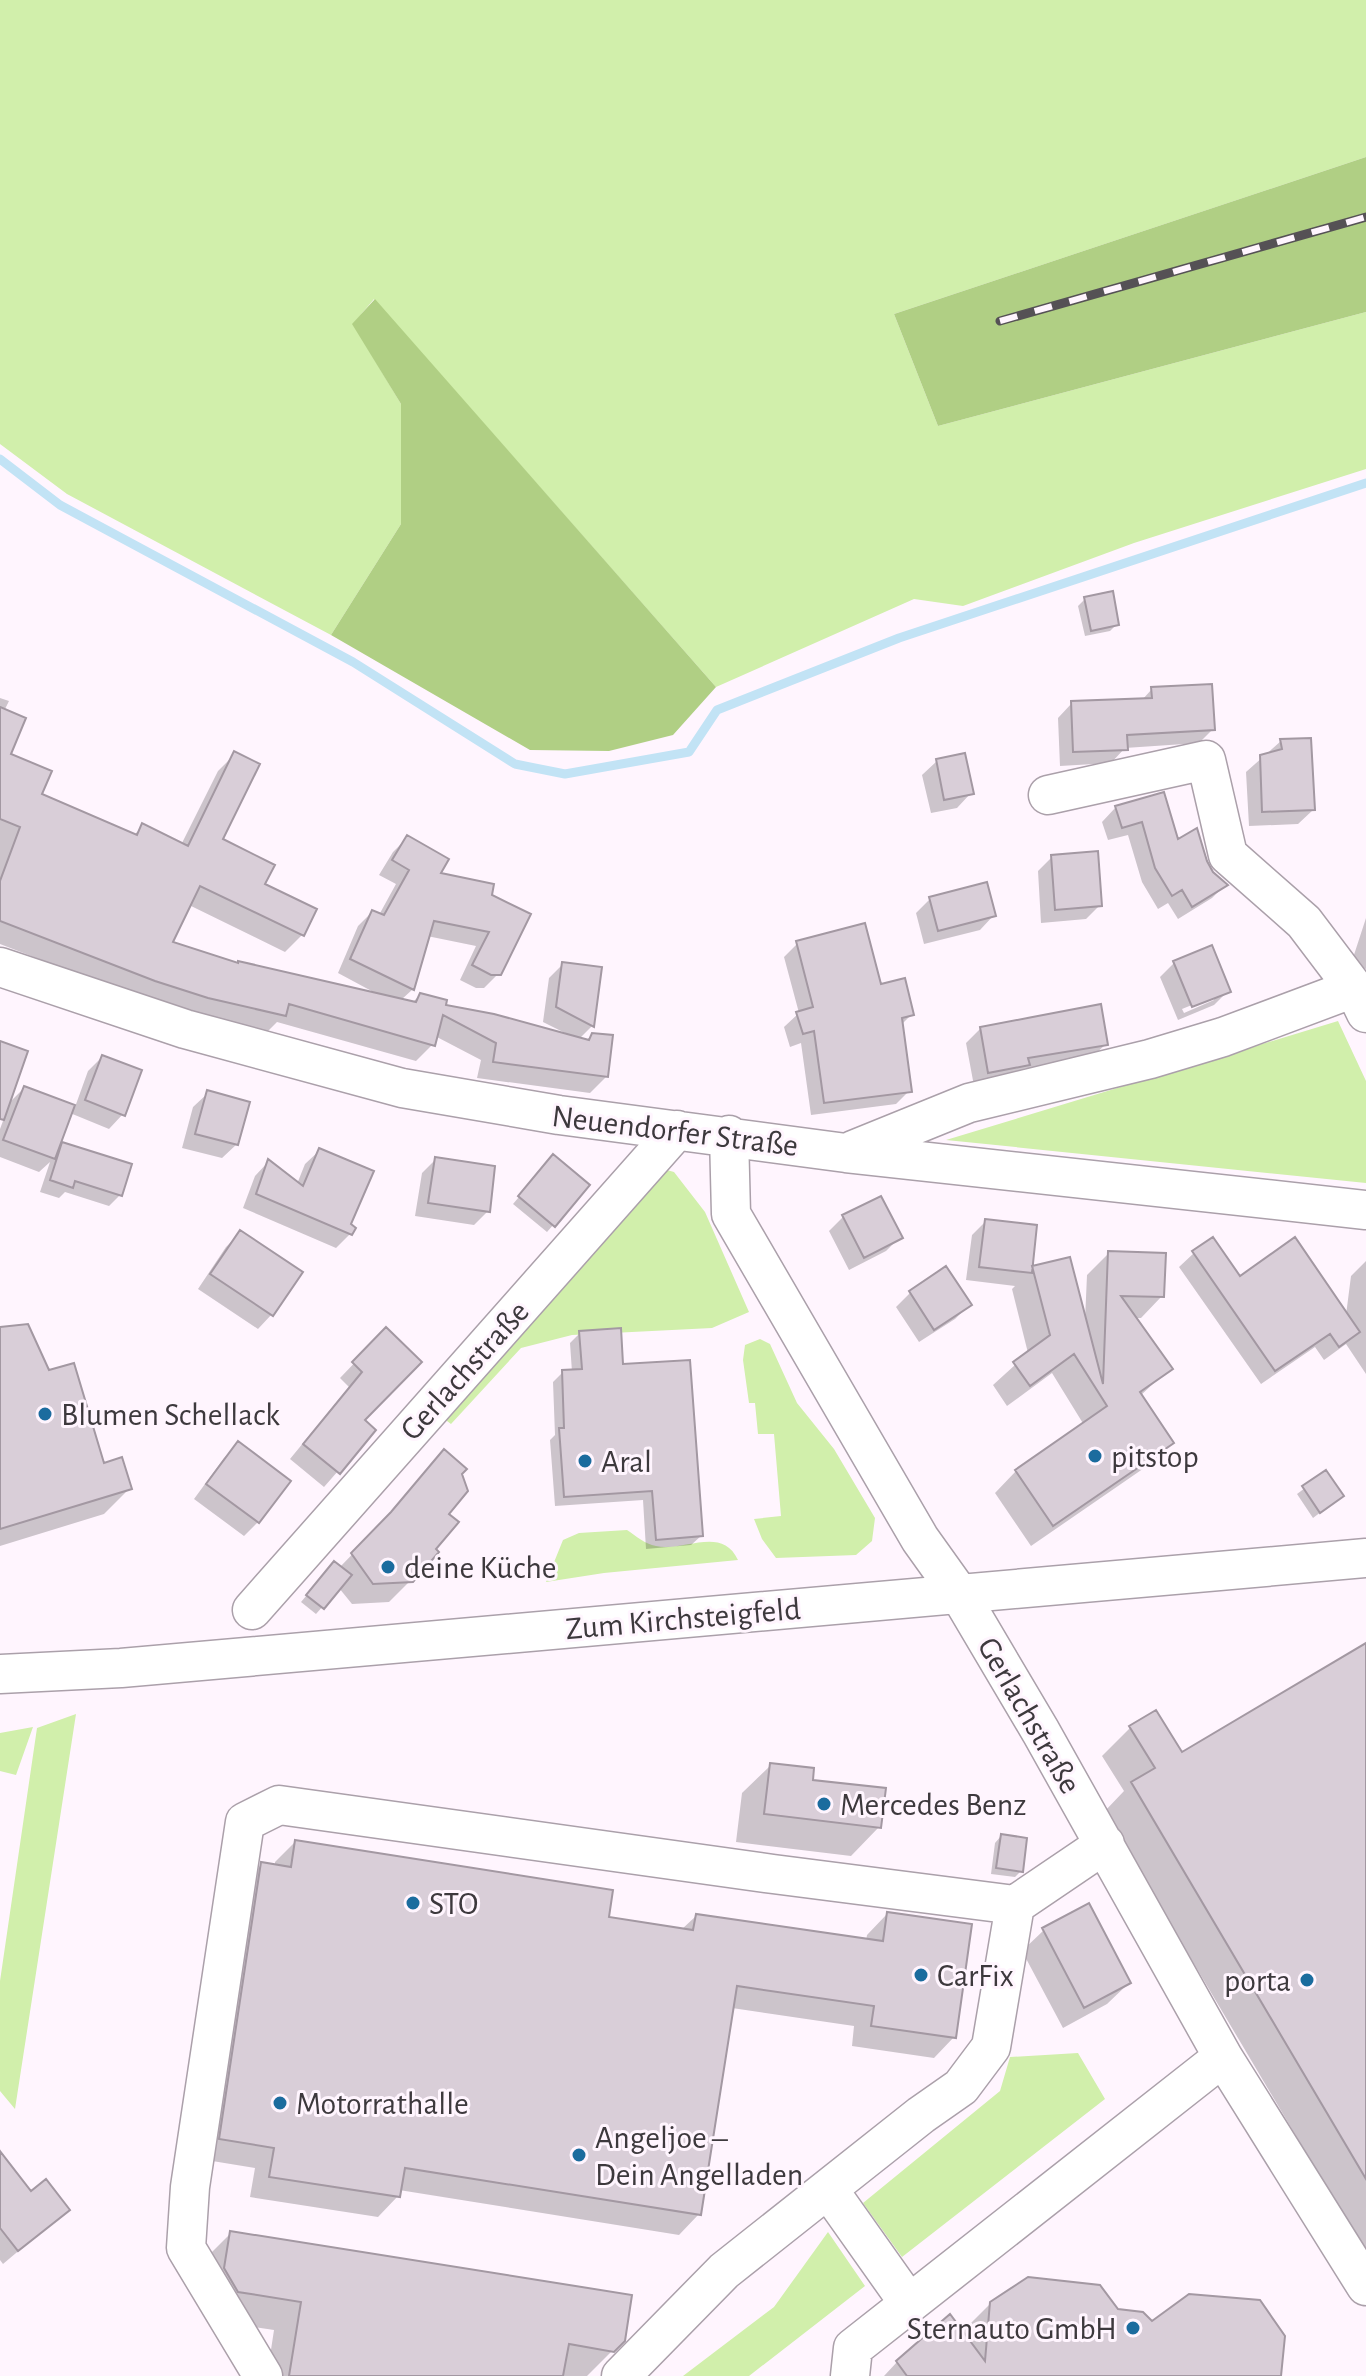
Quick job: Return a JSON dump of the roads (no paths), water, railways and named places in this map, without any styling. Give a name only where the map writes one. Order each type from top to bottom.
[{"type":"street","points":[[846,1153],[969,1103],[1179,1051],[1360,1001],[1304,922],[1228,855],[1206,760],[1048,795]]},
{"type":"street","name":"Neuendorfer Straße","points":[[0,967],[185,1029],[402,1088],[559,1115],[729,1135],[846,1153],[1366,1210]]},
{"type":"street","name":"Gerlachstraße","points":[[252,1610],[677,1130]]},
{"type":"street","name":"Gerlachstraße","points":[[729,1135],[731,1214],[920,1539],[960,1595],[1105,1844],[1223,2057],[1366,2286]]},
{"type":"street","name":"Zum Kirchsteigfeld","points":[[0,1674],[136,1667],[1366,1558]]},
{"type":"street","points":[[263,2376],[186,2248],[190,2187],[245,1822],[279,1805],[1015,1905],[1105,1844]]},
{"type":"street","points":[[621,2376],[724,2271],[921,2115],[961,2087],[991,2047],[1015,1905]]},
{"type":"street","points":[[850,2376],[853,2348],[1223,2057]]},
{"type":"street","points":[[828,2189],[908,2302]]},
{"type":"waterway","points":[[0,459],[60,505],[353,662],[515,764],[565,774],[689,752],[717,710],[899,638],[1366,483]]},
{"type":"railway","points":[[1000,321],[1366,217]]},
{"type":"place","name":"Blumen Schellack","points":[[45,1414]]},
{"type":"place","name":"pitstop","points":[[1095,1456]]},
{"type":"place","name":"Aral","points":[[585,1461]]},
{"type":"place","name":"deine Küche","points":[[388,1567]]},
{"type":"place","name":"Mercedes Benz","points":[[824,1804]]},
{"type":"place","name":"STO","points":[[413,1903]]},
{"type":"place","name":"CarFix","points":[[921,1975]]},
{"type":"place","name":"porta","points":[[1307,1980]]},
{"type":"place","name":"Motorrathalle","points":[[280,2103]]},
{"type":"place","name":"Angeljoe – Dein Angelladen","points":[[579,2155]]},
{"type":"place","name":"Sternauto GmbH","points":[[1133,2328]]}]
